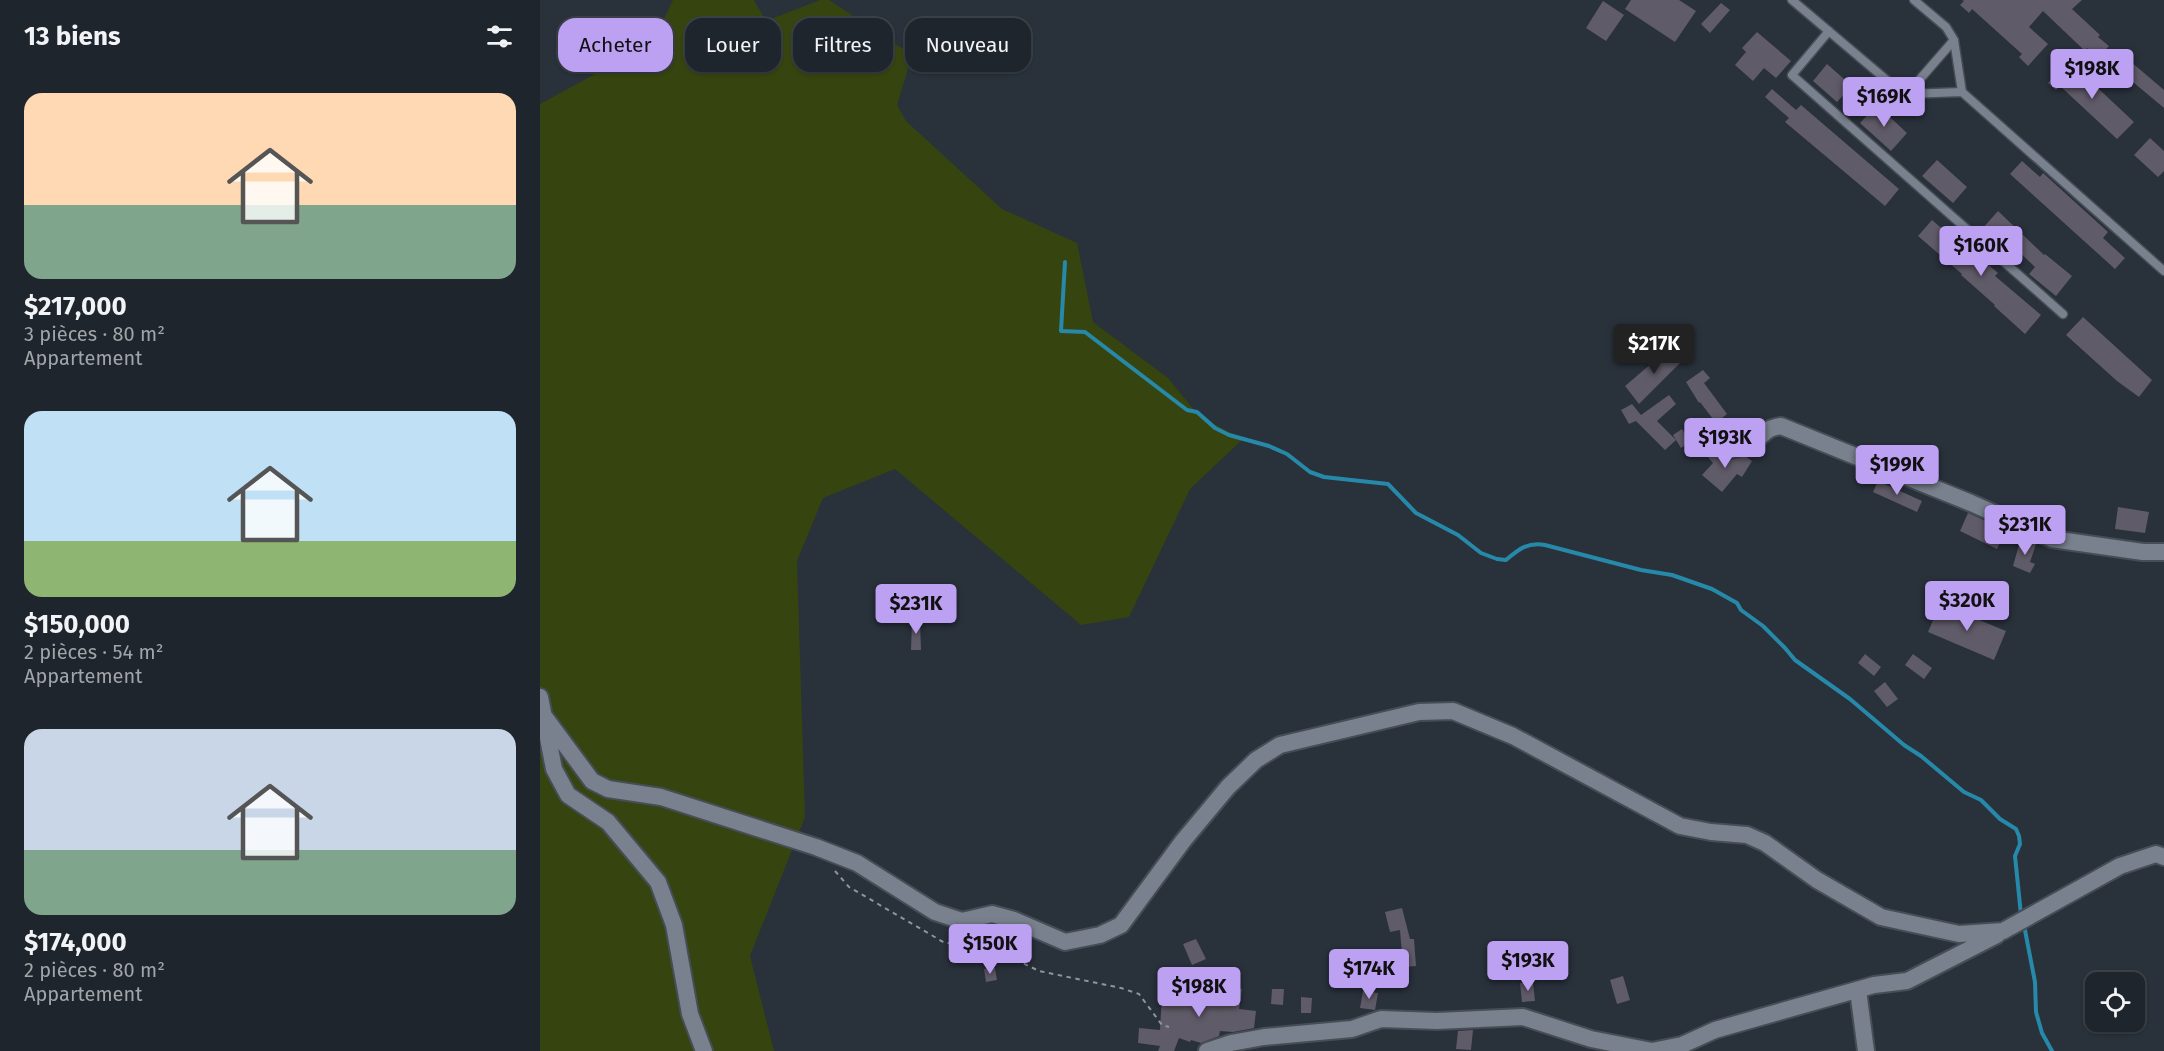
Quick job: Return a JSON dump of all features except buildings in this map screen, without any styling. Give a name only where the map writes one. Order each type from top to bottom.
[{"type":"street","points":[[1731,450],[1758,439],[1767,428],[1781,426],[1971,503],[2052,539],[2143,552],[2164,552]]},
{"type":"street","points":[[541,703],[592,781],[608,789],[661,797],[816,847],[857,863],[935,912],[962,921],[992,914],[1014,920],[1065,942],[1100,935],[1121,925],[1183,841],[1228,787],[1256,760],[1280,745],[1419,712],[1453,711],[1514,736],[1680,826],[1711,832],[1747,835],[1765,843],[1817,880],[1881,917],[1959,934],[2003,931]]},
{"type":"street","points":[[541,703],[554,769],[568,795],[608,822],[658,882],[674,925],[690,1014],[704,1051]]},
{"type":"street","points":[[1207,1051],[1232,1042],[1264,1037],[1352,1029],[1381,1019],[1437,1021],[1523,1017],[1590,1039],[1652,1051],[1682,1045],[1715,1030],[1874,985],[1907,981],[2023,921],[2120,866],[2161,853]]},
{"type":"street","points":[[1858,990],[1866,1051]]},
{"type":"lane","points":[[1792,0],[1896,88],[1907,94],[1962,92]]},
{"type":"lane","points":[[1914,0],[1946,27],[1954,39],[1962,92],[2164,271]]},
{"type":"lane","points":[[1829,31],[1792,75],[2064,314]]},
{"type":"lane","points":[[1907,94],[1954,39]]},
{"type":"path","points":[[833,868],[849,887],[945,942],[982,944],[1039,971],[1121,988],[1139,994],[1162,1025],[1169,1027]]},
{"type":"green space","points":[[673,0],[754,0],[764,18],[685,18],[685,72],[781,72],[781,18],[774,18],[820,0],[829,0],[856,18],[793,18],[793,72],[893,72],[893,42],[905,50],[905,72],[907,72],[897,105],[906,121],[1002,209],[1077,243],[1093,322],[1168,378],[1199,416],[1243,439],[1190,489],[1129,617],[1081,625],[895,469],[823,498],[797,561],[805,817],[750,956],[774,1051],[540,1051],[540,104],[599,72],[673,72],[673,18],[664,18]]},
{"type":"waterway","points":[[1065,262],[1061,331],[1085,332],[1187,410],[1197,412],[1215,428],[1229,435],[1269,446],[1287,454],[1310,472],[1324,477],[1388,484],[1416,513],[1458,535],[1481,553],[1497,559],[1506,560],[1528,546],[1545,545],[1641,570],[1672,575],[1712,589],[1737,603],[1741,610],[1763,626],[1795,660],[1850,699],[1964,792],[1981,800],[2000,819],[2016,829],[2020,844],[2015,856],[2021,915]]},
{"type":"waterway","points":[[2024,925],[2035,982],[2036,1012],[2042,1033],[2052,1051]]}]
